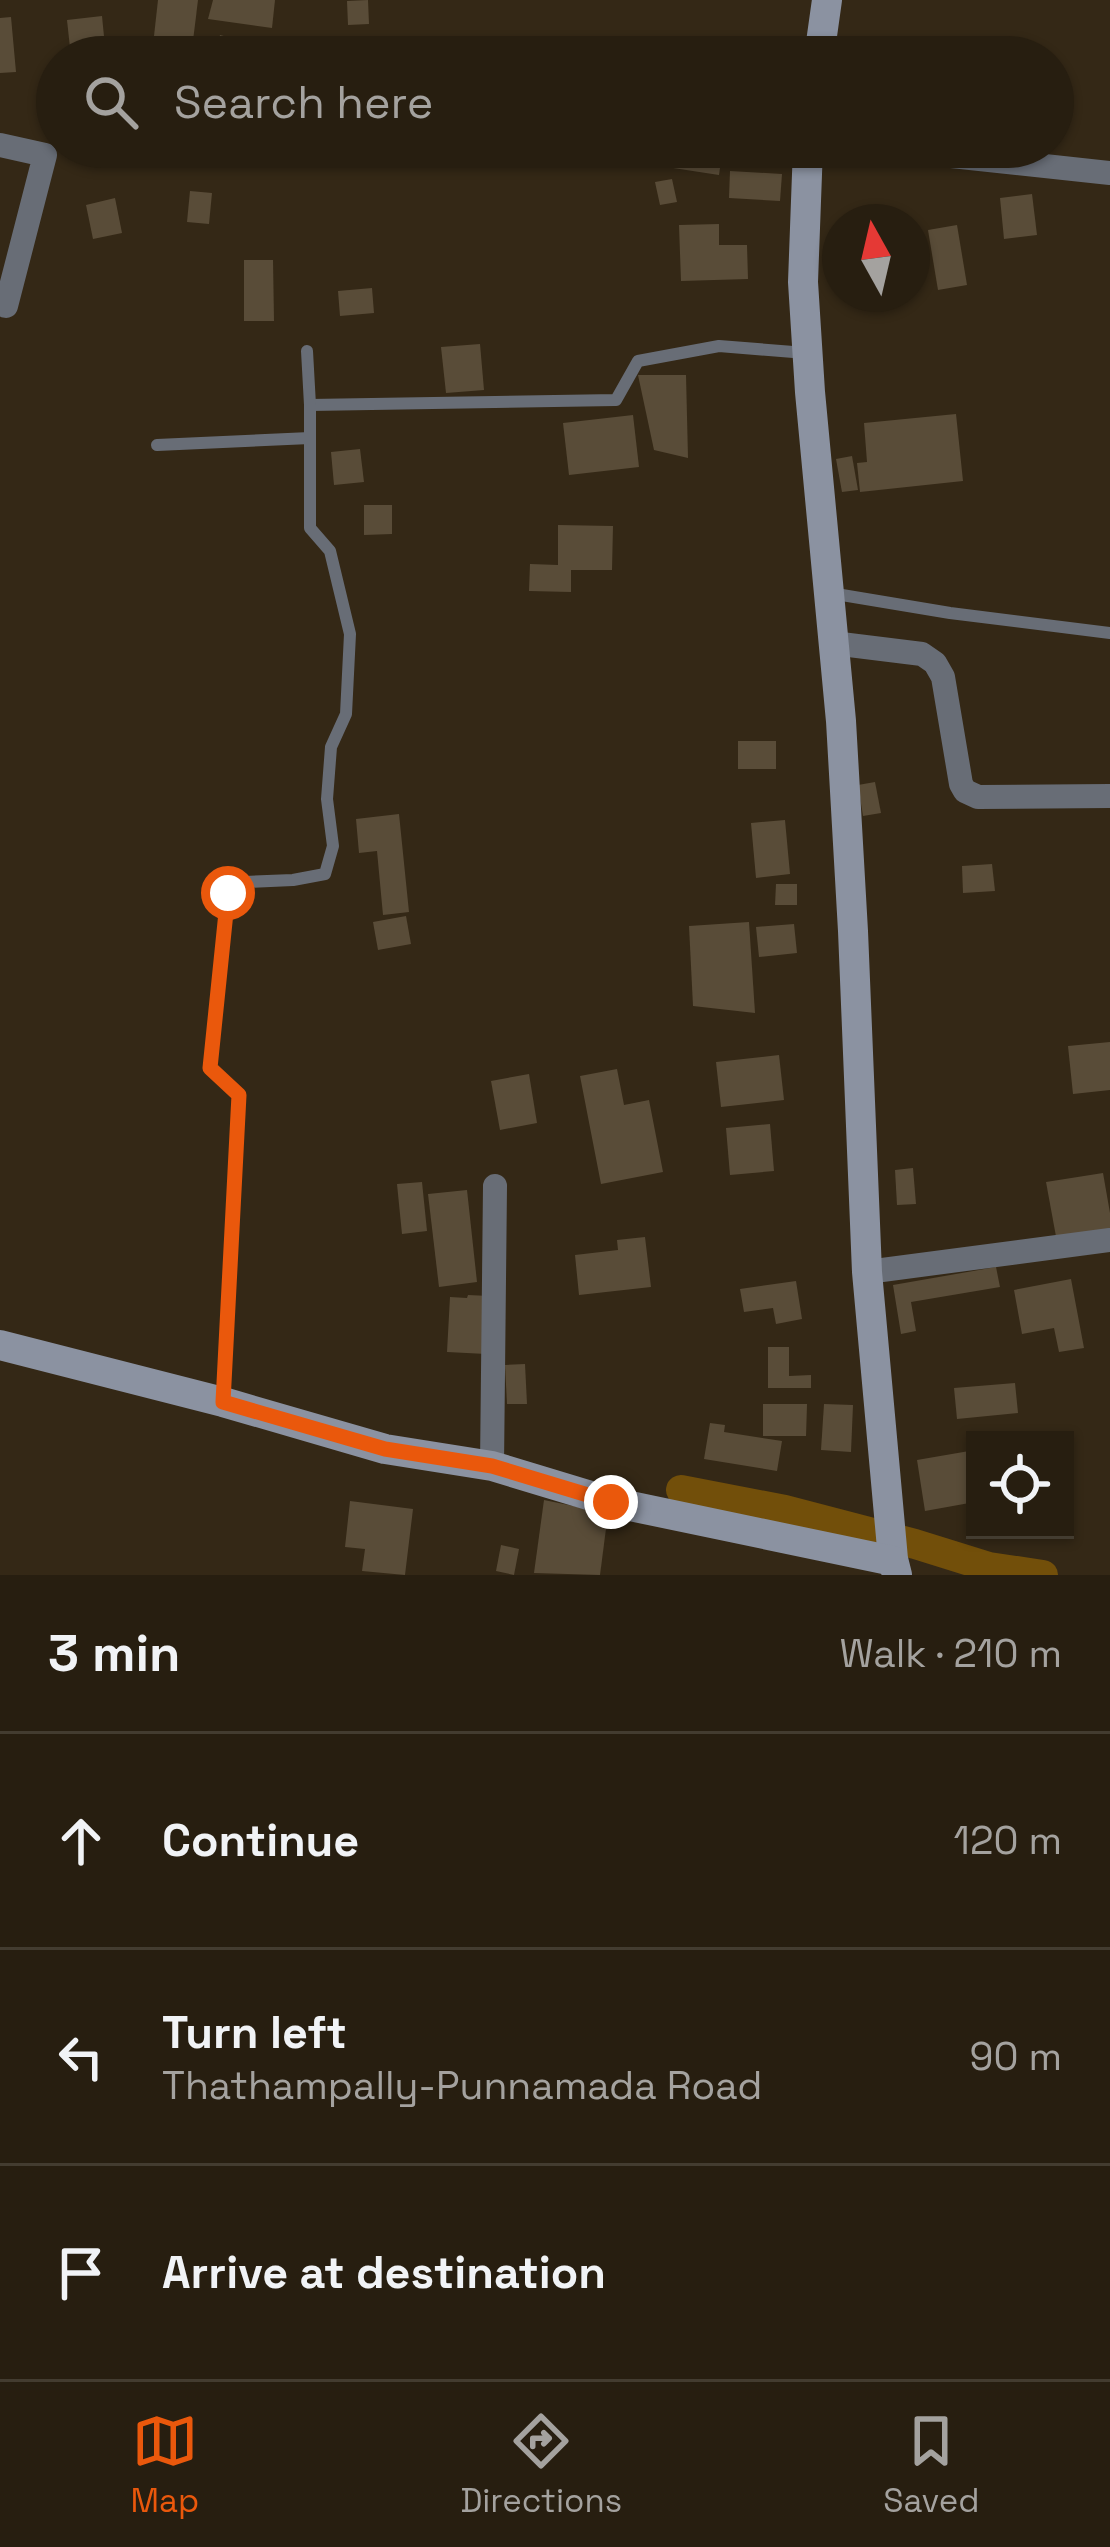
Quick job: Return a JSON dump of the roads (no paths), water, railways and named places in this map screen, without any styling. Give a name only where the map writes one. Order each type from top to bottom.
[{"type":"main road","points":[[822,36],[827,0]]},
{"type":"main road","points":[[0,1346],[385,1449],[492,1466],[611,1502],[894,1565],[867,1272],[841,721],[803,282],[807,168]]},
{"type":"street","points":[[0,145],[36,153]]},
{"type":"street","points":[[6,306],[42,168]]},
{"type":"street","points":[[1070,168],[1110,172]]},
{"type":"street","points":[[833,643],[922,654],[935,663],[943,677],[965,791],[978,797],[1110,796]]},
{"type":"street","points":[[492,1466],[494,1186]]},
{"type":"street","points":[[867,1272],[1110,1240]]},
{"type":"lane","points":[[310,405],[616,400],[638,361],[719,346],[808,353]]},
{"type":"lane","points":[[223,1402],[239,1095],[210,1068],[228,893],[245,882],[325,874],[333,846],[326,799],[332,747],[346,715],[350,634],[330,551],[310,528],[307,350]]},
{"type":"lane","points":[[157,445],[310,438]]},
{"type":"lane","points":[[829,593],[1110,633]]},
{"type":"waterway","points":[[681,1490],[785,1510],[989,1567],[1043,1575]]}]
